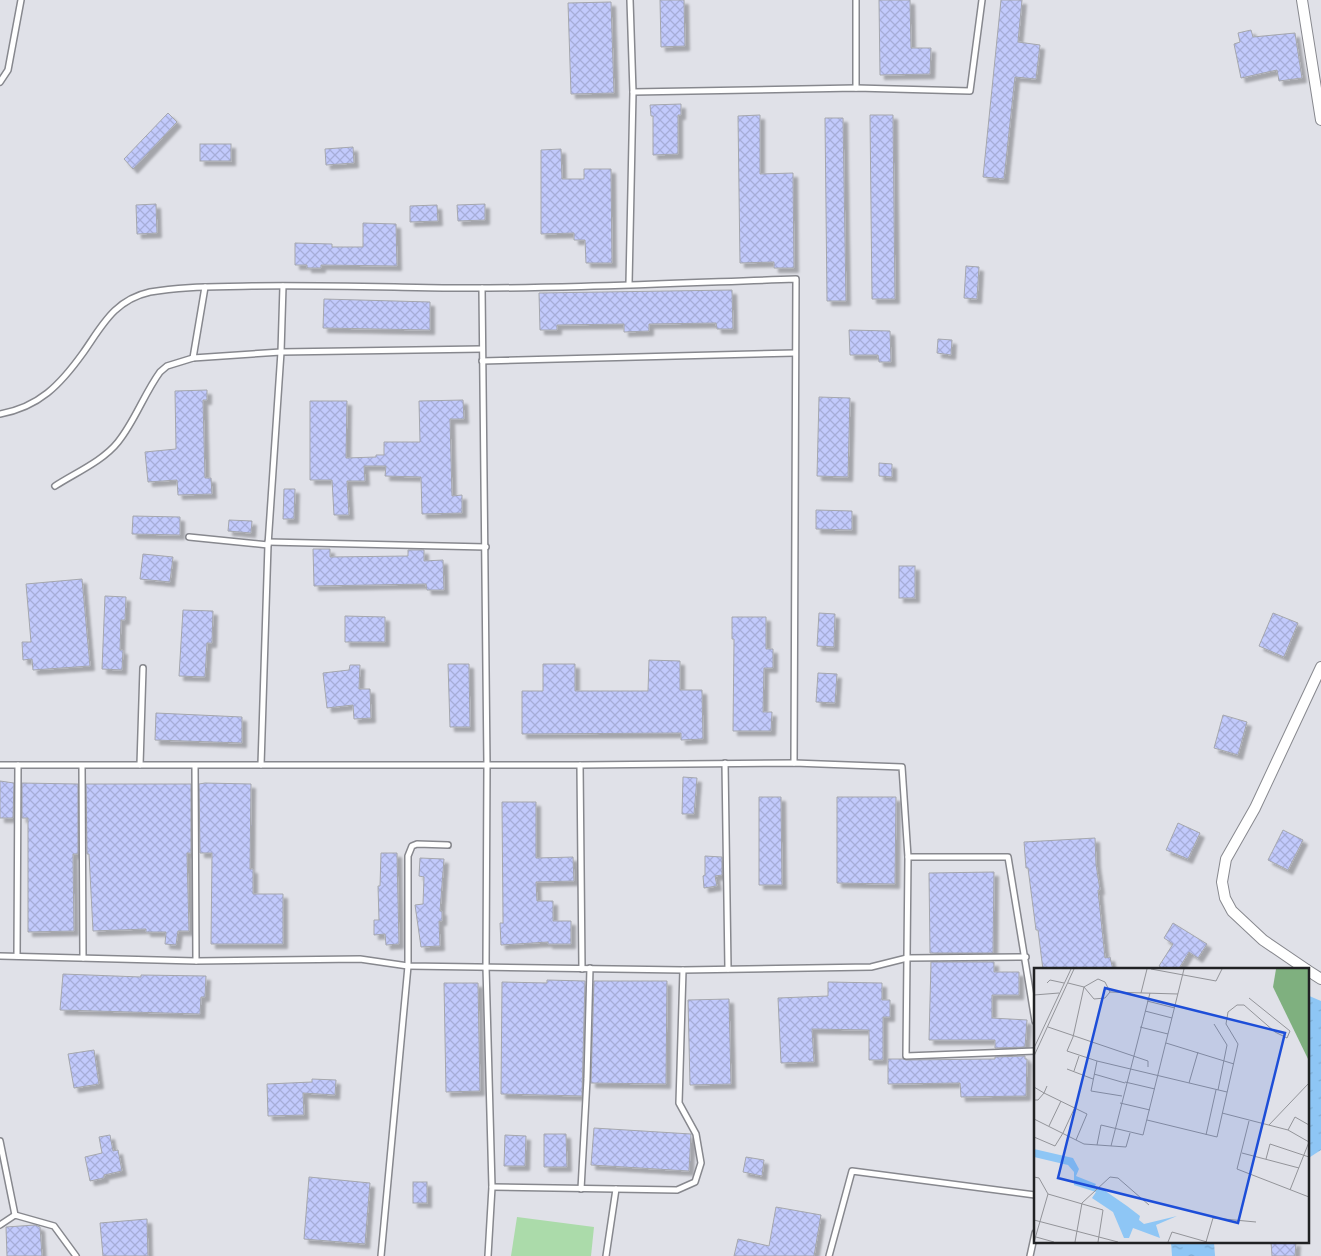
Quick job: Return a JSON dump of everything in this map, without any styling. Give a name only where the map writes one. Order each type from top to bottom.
[{"type":"street","points":[[1302,0],[1321,120]]},
{"type":"street","points":[[1304,968],[1263,940],[1232,911],[1224,898],[1222,882],[1226,859],[1255,808],[1321,667]]},
{"type":"street","points":[[1308,971],[1321,980]]},
{"type":"lane","points":[[0,82],[8,70],[21,0]]},
{"type":"lane","points":[[629,284],[633,92],[630,0]]},
{"type":"lane","points":[[856,0],[856,88]]},
{"type":"lane","points":[[633,92],[856,88],[970,91],[982,0]]},
{"type":"lane","points":[[0,414],[20,410],[40,399],[55,387],[112,313],[122,304],[150,292],[205,287],[482,288],[796,279],[794,763]]},
{"type":"lane","points":[[260,764],[268,543],[284,286]]},
{"type":"lane","points":[[193,358],[205,287]]},
{"type":"lane","points":[[482,288],[486,547],[486,967],[492,1187],[488,1256]]},
{"type":"lane","points":[[55,486],[102,456],[117,443],[160,372],[167,366],[193,358],[281,352],[482,349]]},
{"type":"lane","points":[[482,361],[795,353]]},
{"type":"lane","points":[[189,537],[268,543],[486,547]]},
{"type":"lane","points":[[140,765],[143,668]]},
{"type":"lane","points":[[725,763],[728,969]]},
{"type":"lane","points":[[0,765],[794,763],[902,767],[908,857],[906,1056],[1034,1051]]},
{"type":"lane","points":[[17,956],[18,765]]},
{"type":"lane","points":[[580,765],[582,969]]},
{"type":"lane","points":[[82,766],[83,958]]},
{"type":"lane","points":[[195,766],[196,961]]},
{"type":"lane","points":[[381,1256],[408,966],[408,856],[412,846],[417,844],[448,845]]},
{"type":"lane","points":[[908,857],[1008,857],[1034,1014]]},
{"type":"lane","points":[[0,956],[196,961],[360,959],[408,966],[683,970],[871,967],[908,958],[1026,957]]},
{"type":"lane","points":[[581,1189],[587,1079],[590,968]]},
{"type":"lane","points":[[492,1187],[678,1190],[695,1182],[701,1163],[696,1134],[679,1103],[683,970]]},
{"type":"lane","points":[[0,1140],[15,1215]]},
{"type":"lane","points":[[830,1256],[852,1171],[1034,1195]]},
{"type":"lane","points":[[606,1256],[616,1189]]},
{"type":"lane","points":[[0,1224],[15,1215],[54,1226],[76,1256]]},
{"type":"lane","points":[[1030,1256],[1034,1238]]},
{"type":"green space","points":[[517,1217],[594,1227],[591,1256],[511,1256]]},
{"type":"water","points":[[1308,995],[1321,1001],[1321,1150],[1308,1158]]},
{"type":"water","points":[[1171,1244],[1214,1244],[1215,1256],[1172,1256]]},
{"type":"building","points":[[660,0],[684,0],[685,46],[661,47]]},
{"type":"building","points":[[879,0],[910,0],[911,48],[931,48],[930,74],[880,75]]},
{"type":"building","points":[[1001,0],[1022,0],[1018,42],[1040,45],[1036,79],[1015,77],[1004,179],[983,177]]},
{"type":"building","points":[[611,2],[614,93],[571,94],[568,3]]},
{"type":"building","points":[[1251,30],[1253,37],[1295,33],[1302,78],[1279,81],[1277,70],[1241,78],[1234,44],[1240,42],[1238,33]]},
{"type":"building","points":[[681,104],[681,115],[678,115],[678,154],[653,155],[653,116],[651,116],[650,105]]},
{"type":"building","points":[[168,113],[177,122],[133,169],[124,159]]},
{"type":"building","points":[[760,115],[760,174],[793,173],[794,268],[774,268],[774,262],[740,263],[738,116]]},
{"type":"building","points":[[870,115],[893,115],[895,299],[872,299]]},
{"type":"building","points":[[825,118],[843,118],[846,301],[827,301]]},
{"type":"building","points":[[200,144],[231,144],[231,161],[200,161]]},
{"type":"building","points":[[353,147],[354,163],[326,165],[325,149]]},
{"type":"building","points":[[561,149],[562,179],[584,179],[584,169],[611,169],[612,263],[586,263],[585,240],[574,240],[574,233],[541,234],[541,150]]},
{"type":"building","points":[[156,204],[157,233],[137,234],[136,205]]},
{"type":"building","points":[[485,204],[485,220],[458,221],[457,205]]},
{"type":"building","points":[[437,205],[438,221],[410,222],[410,206]]},
{"type":"building","points":[[363,223],[396,224],[397,266],[321,265],[321,268],[307,268],[307,265],[295,265],[295,243],[332,244],[332,247],[363,247]]},
{"type":"building","points":[[966,266],[979,267],[977,299],[964,298]]},
{"type":"building","points":[[732,290],[733,329],[717,329],[716,323],[649,324],[649,331],[624,332],[624,324],[557,325],[557,330],[540,330],[539,293]]},
{"type":"building","points":[[324,299],[430,302],[430,330],[323,328]]},
{"type":"building","points":[[849,330],[890,331],[891,362],[879,362],[878,355],[850,355]]},
{"type":"building","points":[[938,339],[952,340],[951,355],[937,353]]},
{"type":"building","points":[[207,390],[207,400],[203,400],[205,478],[211,478],[212,494],[178,495],[177,480],[148,482],[145,452],[176,449],[175,391]]},
{"type":"building","points":[[819,397],[850,398],[848,477],[817,476]]},
{"type":"building","points":[[463,400],[464,419],[450,419],[452,496],[462,495],[462,513],[422,514],[421,477],[385,476],[386,466],[364,466],[365,481],[347,481],[349,515],[334,515],[332,480],[310,480],[310,401],[347,401],[346,458],[384,455],[384,442],[420,442],[419,401]]},
{"type":"building","points":[[879,463],[892,464],[892,477],[879,476]]},
{"type":"building","points":[[284,489],[295,489],[294,519],[283,519]]},
{"type":"building","points":[[816,510],[852,511],[852,530],[816,529]]},
{"type":"building","points":[[133,516],[180,517],[180,535],[132,534]]},
{"type":"building","points":[[229,520],[252,521],[251,533],[228,531]]},
{"type":"building","points":[[313,549],[330,549],[330,557],[408,556],[408,550],[424,550],[424,561],[443,560],[444,590],[427,590],[426,584],[314,586]]},
{"type":"building","points":[[143,554],[173,557],[170,582],[140,579]]},
{"type":"building","points":[[899,566],[915,566],[915,598],[899,598]]},
{"type":"building","points":[[82,579],[90,666],[33,670],[32,659],[23,660],[22,642],[31,642],[26,584]]},
{"type":"building","points":[[105,596],[126,597],[125,620],[121,620],[120,650],[123,650],[122,670],[102,669]]},
{"type":"building","points":[[183,610],[213,611],[212,643],[207,643],[205,677],[179,676]]},
{"type":"building","points":[[819,613],[835,614],[834,647],[817,646]]},
{"type":"building","points":[[1273,613],[1298,623],[1284,657],[1259,646]]},
{"type":"building","points":[[345,616],[385,617],[385,642],[345,642]]},
{"type":"building","points":[[732,617],[766,617],[766,649],[773,649],[773,668],[764,668],[763,712],[772,712],[771,731],[733,731],[734,639],[732,639]]},
{"type":"building","points":[[649,660],[680,661],[680,690],[702,690],[703,739],[681,740],[681,733],[522,734],[522,691],[543,691],[543,664],[575,664],[575,691],[648,691]]},
{"type":"building","points":[[448,664],[469,664],[470,727],[450,727]]},
{"type":"building","points":[[350,665],[360,665],[359,689],[370,689],[371,718],[354,719],[353,705],[327,708],[323,673],[349,670]]},
{"type":"building","points":[[818,673],[837,674],[835,703],[816,702]]},
{"type":"building","points":[[156,713],[242,717],[242,743],[155,740]]},
{"type":"building","points":[[1223,715],[1247,722],[1238,755],[1214,748]]},
{"type":"building","points":[[683,777],[697,778],[694,814],[682,814]]},
{"type":"building","points":[[0,781],[14,783],[13,818],[0,818]]},
{"type":"building","points":[[22,783],[78,784],[78,854],[73,854],[74,931],[28,932],[28,818],[22,818]]},
{"type":"building","points":[[86,784],[191,784],[191,853],[187,853],[189,931],[178,931],[176,945],[165,944],[166,932],[146,932],[146,929],[93,931],[89,854],[87,854]]},
{"type":"building","points":[[199,784],[251,784],[250,869],[253,869],[253,894],[283,894],[283,944],[211,944],[212,853],[200,853]]},
{"type":"building","points":[[759,797],[781,797],[782,885],[759,885]]},
{"type":"building","points":[[837,797],[896,797],[895,884],[837,883]]},
{"type":"building","points":[[502,802],[536,802],[536,858],[573,857],[574,881],[536,882],[537,901],[553,901],[553,921],[571,921],[571,944],[548,944],[548,942],[501,945],[500,923],[503,923]]},
{"type":"building","points":[[1178,823],[1200,833],[1188,859],[1166,850]]},
{"type":"building","points":[[1283,830],[1303,840],[1288,870],[1268,860]]},
{"type":"building","points":[[1095,838],[1105,958],[1110,957],[1113,968],[1043,968],[1028,868],[1026,868],[1024,842]]},
{"type":"building","points":[[381,853],[397,853],[399,944],[386,945],[385,934],[374,935],[374,920],[379,920],[378,886],[380,886]]},
{"type":"building","points":[[705,856],[722,857],[722,875],[715,876],[717,886],[704,888]]},
{"type":"building","points":[[420,858],[444,859],[440,911],[442,911],[442,921],[439,921],[440,946],[421,947],[415,905],[423,904],[424,877],[419,876]]},
{"type":"building","points":[[994,872],[993,953],[930,953],[929,873]]},
{"type":"building","points":[[1173,923],[1207,944],[1198,958],[1189,952],[1179,968],[1162,968],[1159,966],[1173,944],[1164,938]]},
{"type":"building","points":[[931,962],[994,962],[994,972],[1019,972],[1019,995],[992,995],[992,1018],[1027,1020],[1025,1047],[995,1048],[995,1040],[929,1040]]},
{"type":"building","points":[[63,974],[141,977],[141,975],[206,976],[205,997],[201,997],[200,1014],[60,1010]]},
{"type":"building","points":[[547,980],[585,981],[582,1096],[501,1094],[502,982],[547,983]]},
{"type":"building","points":[[594,981],[667,981],[666,1084],[591,1083]]},
{"type":"building","points":[[828,982],[882,983],[882,1000],[890,1000],[890,1017],[883,1017],[883,1060],[869,1060],[869,1030],[812,1029],[814,1062],[781,1063],[778,998],[828,996]]},
{"type":"building","points":[[444,983],[478,983],[480,1091],[446,1092]]},
{"type":"building","points":[[729,999],[731,1084],[690,1085],[688,1000]]},
{"type":"building","points":[[94,1050],[99,1084],[74,1088],[68,1054]]},
{"type":"building","points":[[1025,1056],[1025,1059],[1027,1059],[1026,1096],[961,1097],[960,1083],[888,1084],[888,1059],[995,1059],[995,1057]]},
{"type":"building","points":[[312,1079],[336,1080],[335,1095],[303,1093],[304,1115],[268,1116],[267,1084],[312,1082]]},
{"type":"building","points":[[594,1128],[691,1134],[689,1171],[591,1165]]},
{"type":"building","points":[[544,1134],[566,1134],[567,1167],[544,1167]]},
{"type":"building","points":[[110,1135],[113,1151],[118,1150],[122,1171],[104,1175],[104,1178],[90,1181],[85,1157],[102,1153],[99,1137]]},
{"type":"building","points":[[505,1135],[526,1136],[525,1166],[504,1166]]},
{"type":"building","points":[[746,1157],[764,1160],[762,1176],[743,1172]]},
{"type":"building","points":[[309,1177],[370,1183],[365,1244],[304,1239]]},
{"type":"building","points":[[413,1182],[427,1182],[427,1203],[413,1203]]},
{"type":"building","points":[[776,1207],[821,1215],[814,1256],[734,1256],[738,1239],[769,1246]]},
{"type":"building","points":[[147,1219],[148,1256],[103,1256],[100,1223]]},
{"type":"building","points":[[35,1225],[40,1227],[42,1256],[7,1256],[6,1227]]},
{"type":"building","points":[[1271,1244],[1296,1244],[1295,1256],[1272,1256]]}]
